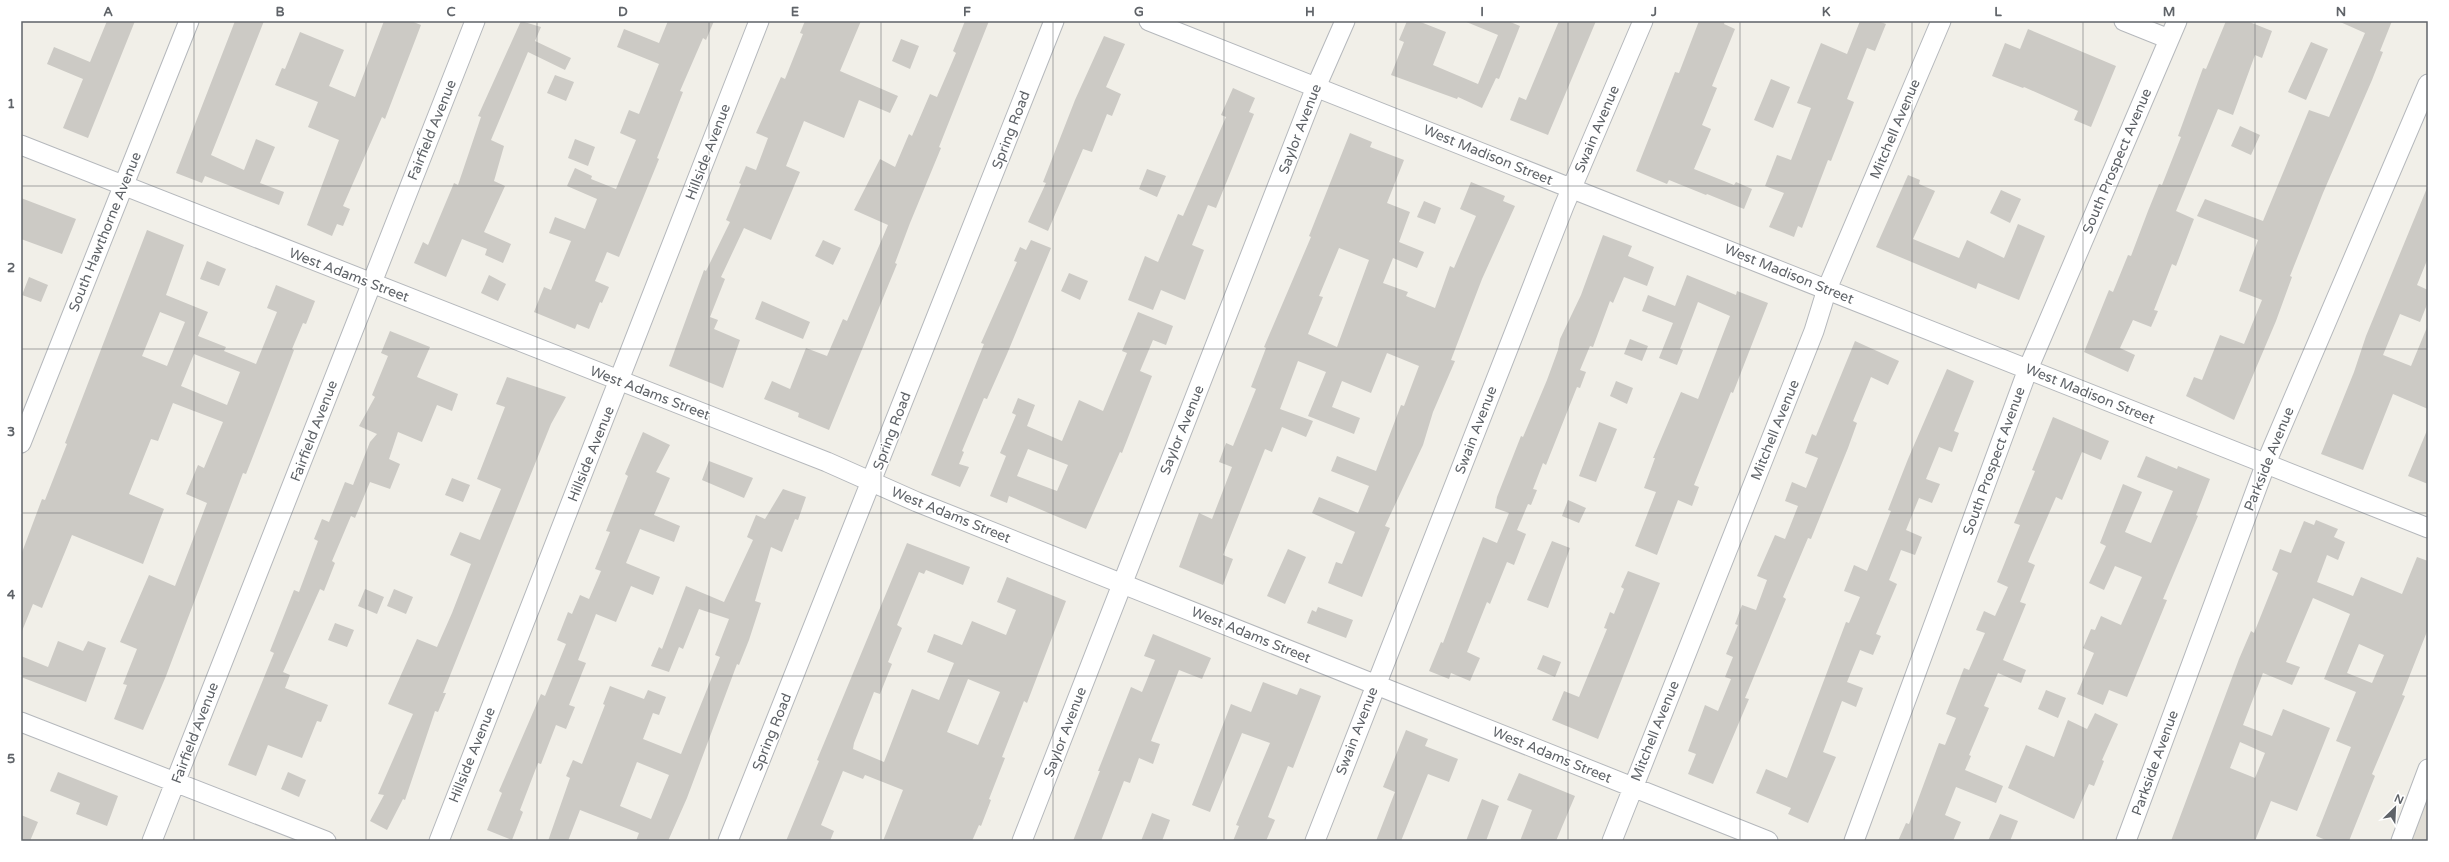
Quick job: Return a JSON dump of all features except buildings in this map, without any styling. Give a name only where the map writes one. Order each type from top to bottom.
[{"type":"street","name":"South Hawthorne Avenue","points":[[21,443],[124,186],[188,21]]},
{"type":"street","name":"Fairfield Avenue","points":[[152,841],[475,21]]},
{"type":"street","name":"Hillside Avenue","points":[[439,841],[620,381],[759,21]]},
{"type":"street","name":"Spring Road","points":[[728,841],[1054,21]]},
{"type":"street","name":"West Madison Street","points":[[1150,21],[2428,528]]},
{"type":"street","name":"Saylor Avenue","points":[[1022,841],[1316,87],[1345,21]]},
{"type":"street","name":"Swain Avenue","points":[[1315,841],[1572,188],[1643,21]]},
{"type":"street","name":"Mitchell Avenue","points":[[1612,841],[1814,331],[1826,289],[1941,21]]},
{"type":"street","points":[[2124,21],[2169,39]]},
{"type":"street","name":"South Prospect Avenue","points":[[1854,841],[2028,369],[2177,21]]},
{"type":"street","name":"Parkside Avenue","points":[[2126,841],[2266,463],[2428,84]]},
{"type":"street","name":"West Adams Street","points":[[21,145],[620,381],[1122,584],[1768,841]]},
{"type":"street","points":[[21,722],[326,841]]},
{"type":"street","points":[[2402,841],[2428,769]]},
{"type":"shaded area","points":[[2428,784],[2428,841],[2407,841]]}]
